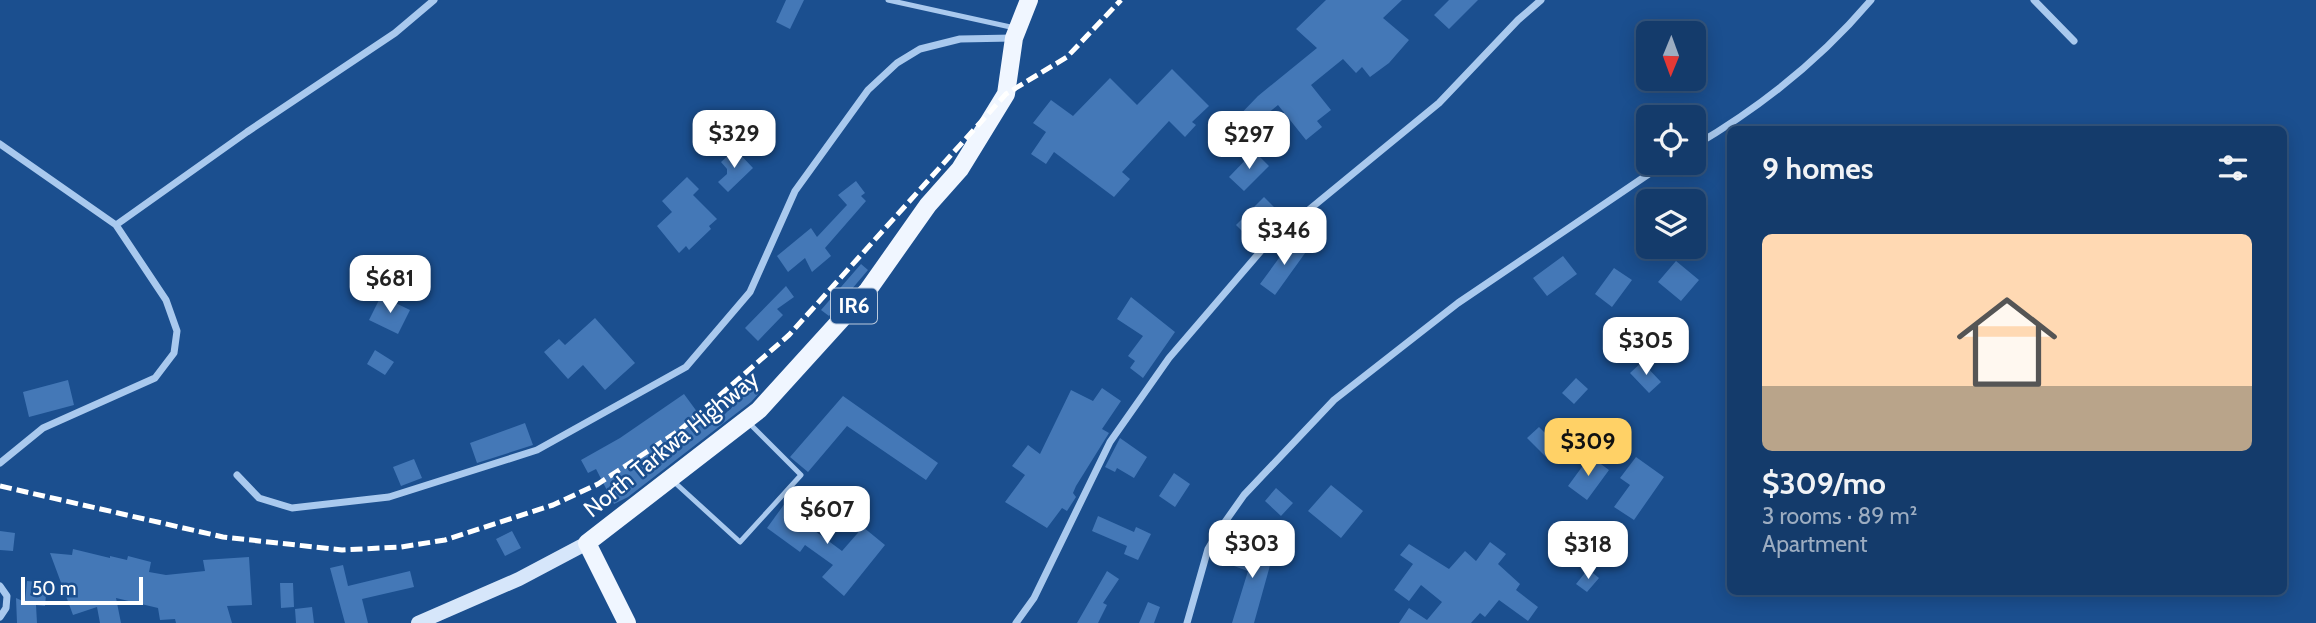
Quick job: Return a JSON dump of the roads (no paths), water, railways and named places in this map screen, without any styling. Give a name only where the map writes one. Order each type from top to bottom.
[{"type":"main road","name":"North Tarkwa Highway","points":[[587,543],[759,410],[868,290],[928,205],[960,169],[1006,94],[1016,33],[1029,0]]},
{"type":"main road","points":[[418,623],[519,579],[587,543],[627,623]]},
{"type":"street","points":[[116,225],[394,33],[434,0]]},
{"type":"street","points":[[1016,623],[1034,598],[1110,442],[1169,358],[1266,245],[1439,103],[1541,0]]},
{"type":"street","points":[[1706,139],[1745,115],[1801,72],[1871,0]]},
{"type":"street","points":[[2034,0],[2074,41]]},
{"type":"street","points":[[237,475],[260,498],[292,508],[389,497],[537,450],[686,368],[750,292],[795,191],[868,90],[897,63],[920,49],[960,39],[1016,33]]},
{"type":"street","points":[[0,144],[116,225],[166,300],[177,331],[174,353],[155,378],[43,428],[0,463]]},
{"type":"street","points":[[1187,623],[1208,549],[1220,529],[1244,495],[1334,400],[1359,377],[1458,303],[1647,175]]},
{"type":"street","points":[[0,586],[7,596],[6,608],[0,617]]},
{"type":"lane","points":[[888,0],[1016,33]]},
{"type":"lane","points":[[669,478],[740,542],[801,475],[746,420]]},
{"type":"railway","points":[[0,486],[223,537],[342,550],[401,547],[445,540],[553,505],[598,484],[680,430],[789,335],[1006,94],[1067,57],[1121,0]]}]
